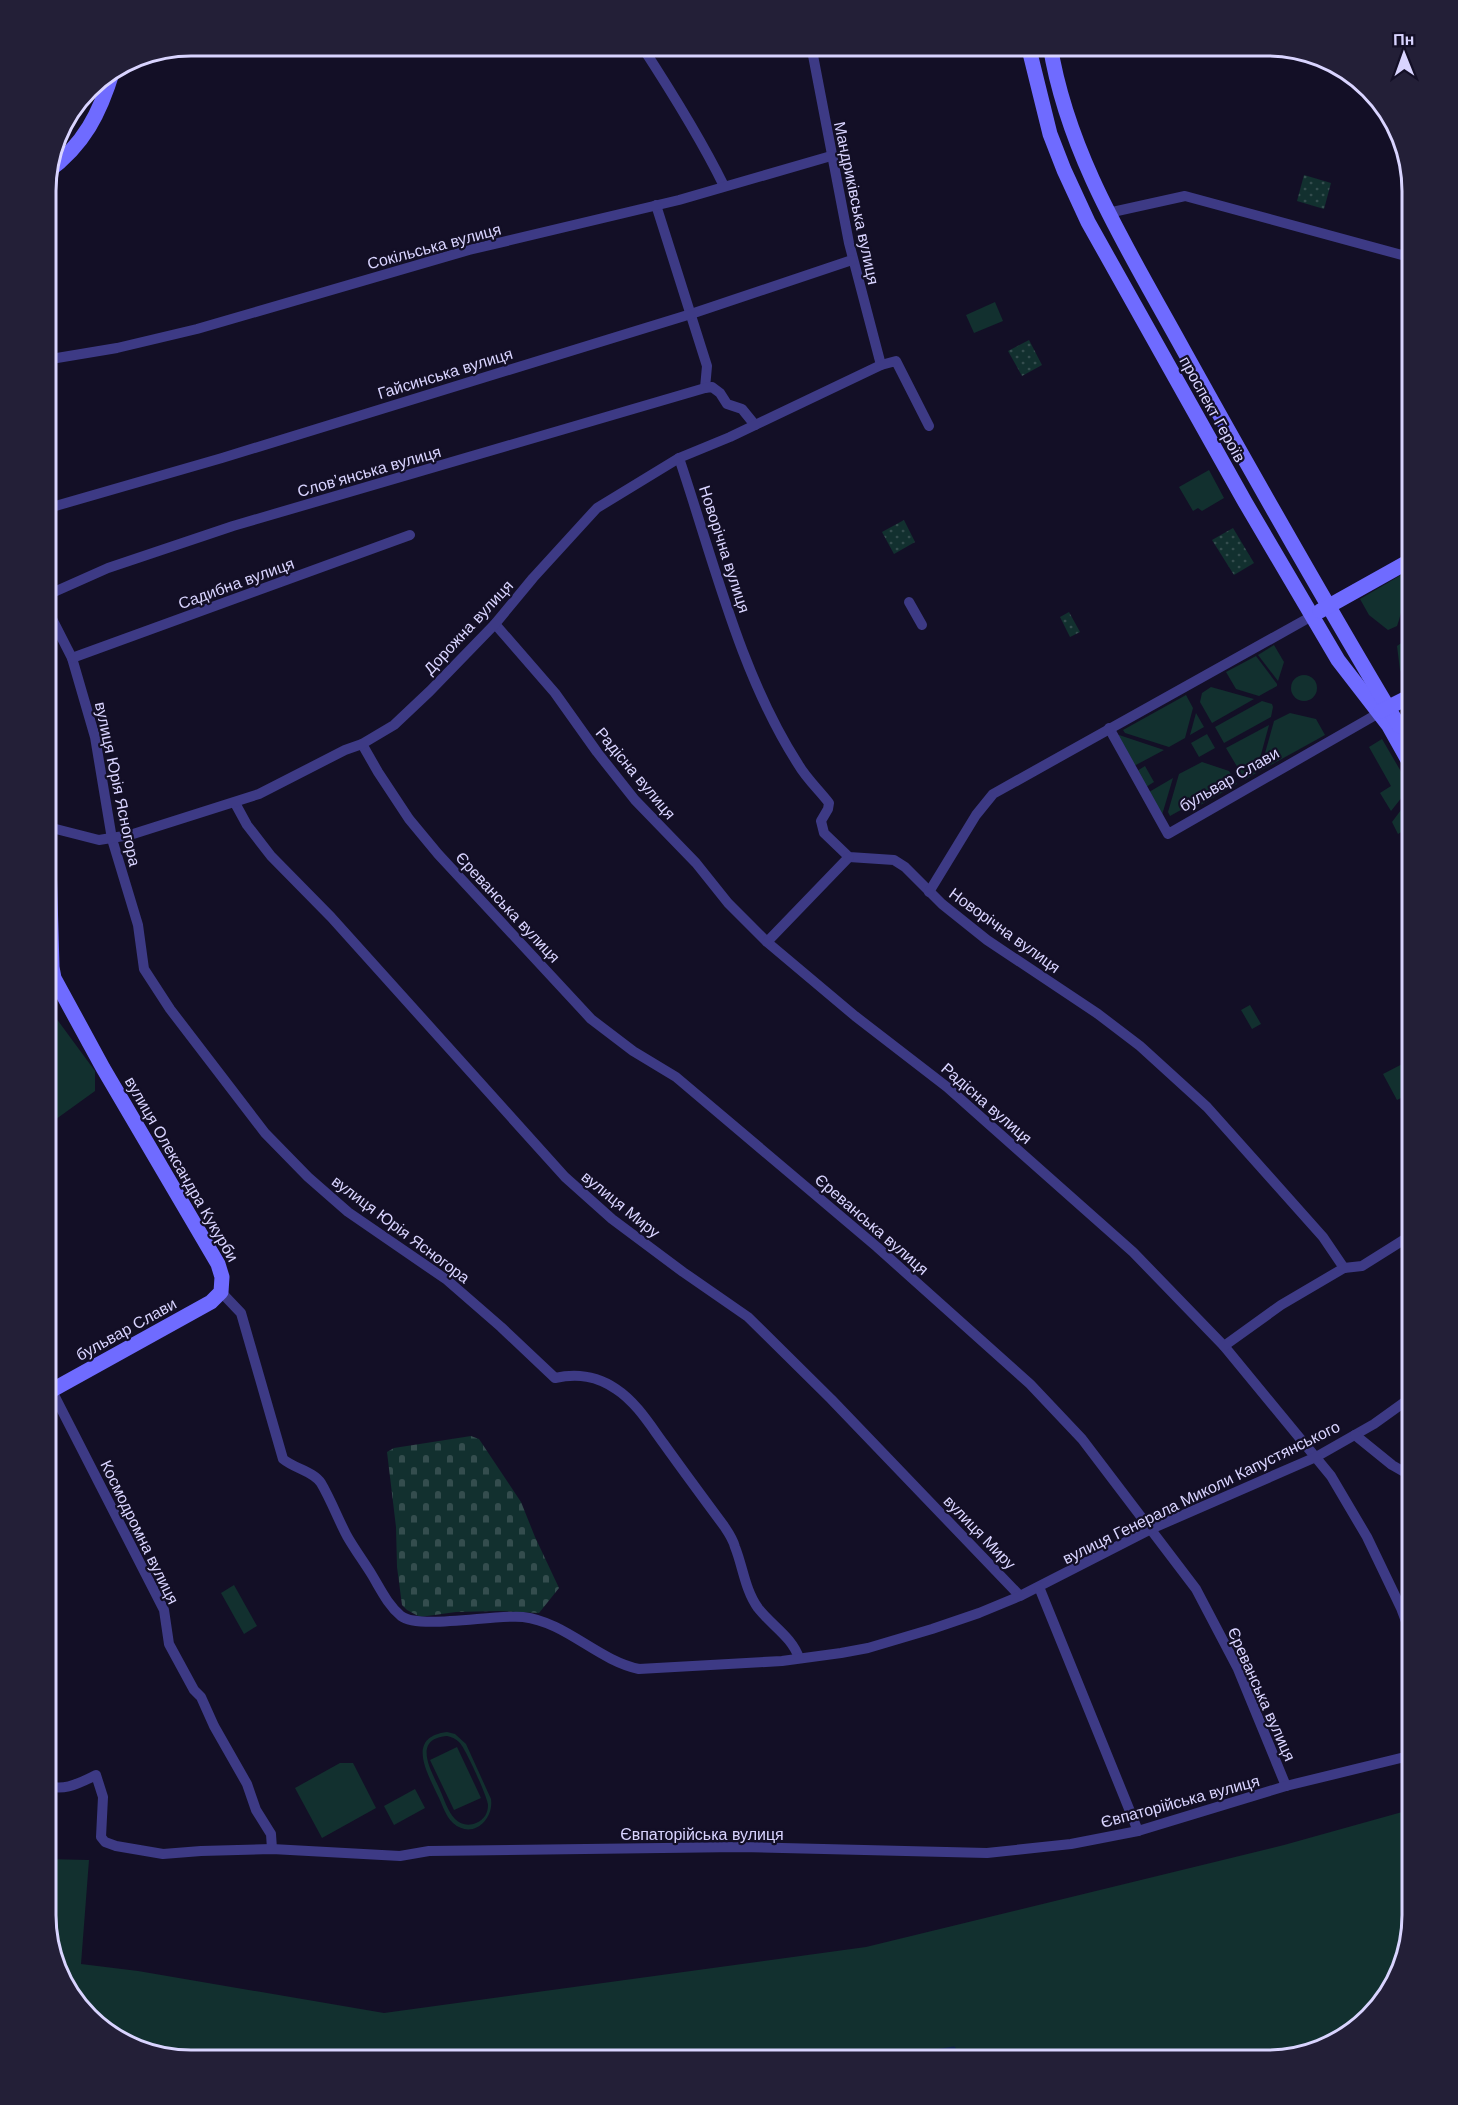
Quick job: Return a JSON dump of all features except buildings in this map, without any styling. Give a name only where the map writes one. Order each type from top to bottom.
[{"type":"main road","name":"проспект Героїв","points":[[1031,56],[1050,134],[1089,222],[1245,502],[1338,660],[1384,710],[1389,726],[1402,749]]},
{"type":"main road","name":"проспект Героїв","points":[[1052,56],[1062,98],[1078,145],[1108,213],[1384,710],[1402,735]]},
{"type":"main road","points":[[59,162],[72,151],[89,130],[103,103],[109,82]]},
{"type":"main road","points":[[1312,616],[1402,565]]},
{"type":"main road","name":"бульвар Слави","points":[[1384,710],[1402,701]]},
{"type":"main road","name":"вулиця Олександра Кукурби","points":[[56,982],[103,1068],[218,1264],[222,1277],[221,1292]]},
{"type":"main road","name":"бульвар Слави","points":[[56,1388],[199,1310],[221,1292]]},
{"type":"street","points":[[647,56],[670,90],[724,186]]},
{"type":"street","name":"Мандриківська вулиця","points":[[813,56],[852,260],[881,365]]},
{"type":"street","name":"Сокільська вулиця","points":[[56,358],[117,348],[197,329],[469,250],[656,205],[831,156]]},
{"type":"street","points":[[1108,213],[1185,196],[1402,255]]},
{"type":"street","points":[[656,205],[707,366],[705,388],[712,387],[720,393],[727,404],[742,409],[756,425]]},
{"type":"street","name":"Гайсинська вулиця","points":[[56,506],[691,314],[852,260]]},
{"type":"street","points":[[881,365],[896,361],[929,426]]},
{"type":"street","name":"Дорожна вулиця","points":[[56,829],[99,840],[112,839],[259,794],[345,750],[362,744],[394,725],[495,624],[533,578],[597,508],[679,458],[756,425],[881,365]]},
{"type":"street","name":"Словʼянська вулиця","points":[[56,591],[108,568],[233,526],[705,388]]},
{"type":"street","name":"Новорічна вулиця","points":[[679,458],[726,603],[758,690],[798,764],[829,803],[821,821],[822,830],[849,857],[894,860],[905,867],[929,892],[987,940],[1098,1014],[1140,1046],[1207,1107],[1323,1237],[1344,1268]]},
{"type":"street","name":"Садибна вулиця","points":[[72,658],[410,535]]},
{"type":"street","points":[[909,602],[922,625]]},
{"type":"street","points":[[929,892],[976,815],[993,794],[1312,616]]},
{"type":"street","name":"Радісна вулиця","points":[[495,624],[555,693],[635,800],[696,863],[728,903],[767,942],[855,1016],[947,1087],[1133,1252],[1224,1346],[1331,1476],[1367,1537],[1402,1611]]},
{"type":"street","name":"вулиця Юрія Ясногора","points":[[56,626],[72,658],[95,737],[112,839],[138,925],[144,969],[170,1009],[265,1133],[308,1177],[348,1212],[447,1280],[555,1378],[570,1375],[588,1376],[614,1387],[625,1395],[724,1526],[735,1545],[751,1595],[759,1608],[795,1646],[799,1658]]},
{"type":"street","name":"бульвар Слави","points":[[1109,729],[1168,834],[1384,710]]},
{"type":"street","name":"Єреванська вулиця","points":[[362,744],[409,819],[438,854],[591,1019],[633,1051],[676,1077],[877,1247],[1030,1384],[1082,1439],[1196,1589],[1238,1669],[1286,1786]]},
{"type":"street","name":"вулиця Миру","points":[[235,803],[247,825],[271,856],[331,916],[565,1177],[612,1219],[682,1272],[748,1317],[831,1399],[1020,1596]]},
{"type":"street","points":[[767,942],[849,857]]},
{"type":"street","points":[[1224,1346],[1281,1305],[1344,1268],[1362,1266],[1402,1241]]},
{"type":"street","name":"вулиця Генерала Миколи Капустянського","points":[[221,1292],[241,1313],[283,1459],[293,1467],[314,1475],[348,1537],[390,1605],[400,1615],[420,1622],[486,1617],[521,1617],[543,1620],[606,1656],[639,1669],[799,1658],[868,1648],[932,1629],[1020,1596],[1151,1529],[1316,1457],[1374,1425],[1402,1404]]},
{"type":"street","name":"Космодромна вулиця","points":[[56,1407],[164,1610],[169,1644],[194,1690],[201,1697],[214,1726],[247,1784],[255,1810],[271,1834],[272,1849]]},
{"type":"street","points":[[1355,1435],[1402,1471]]},
{"type":"street","points":[[1039,1587],[1138,1831]]},
{"type":"street","name":"Євпаторійська вулиця","points":[[56,1788],[74,1785],[96,1775],[103,1797],[101,1837],[105,1842],[163,1854],[272,1849],[400,1856],[429,1851],[740,1847],[987,1854],[1071,1844],[1138,1831],[1286,1786],[1402,1758]]},
{"type":"green space","points":[[1304,175],[1331,183],[1324,209],[1297,201]]},
{"type":"green space","points":[[995,302],[1003,321],[974,333],[966,315]]},
{"type":"green space","points":[[1029,340],[1042,365],[1022,376],[1008,351]]},
{"type":"green space","points":[[1209,470],[1224,498],[1202,511],[1198,508],[1193,511],[1179,487]]},
{"type":"green space","points":[[904,520],[915,542],[894,554],[882,532]]},
{"type":"green space","points":[[1233,528],[1254,563],[1234,575],[1212,540]]},
{"type":"green space","points":[[1402,574],[1402,608],[1397,626],[1388,630],[1369,615],[1360,599]]},
{"type":"green space","points":[[1069,612],[1080,632],[1070,637],[1060,617]]},
{"type":"green space","points":[[1402,643],[1402,673],[1400,670],[1397,646]]},
{"type":"green space","points":[[1274,645],[1284,662],[1278,681],[1258,655]]},
{"type":"green space","points":[[1256,656],[1277,684],[1259,696],[1236,689],[1226,672]]},
{"type":"green space","points":[[1304,675],[1313,679],[1317,688],[1313,697],[1304,701],[1295,697],[1291,688],[1295,679]]},
{"type":"green space","points":[[1211,687],[1254,699],[1212,723],[1200,702],[1202,693]]},
{"type":"green space","points":[[1186,695],[1193,708],[1185,738],[1169,747],[1125,733],[1123,730]]},
{"type":"green space","points":[[1262,701],[1272,704],[1271,717],[1224,743],[1215,727]]},
{"type":"green space","points":[[1196,713],[1204,727],[1190,735]]},
{"type":"green space","points":[[1290,713],[1316,719],[1325,735],[1260,771],[1274,721]]},
{"type":"green space","points":[[1269,725],[1256,773],[1245,780],[1226,748]]},
{"type":"green space","points":[[1207,734],[1215,748],[1199,757],[1191,743]]},
{"type":"green space","points":[[1119,735],[1164,750],[1134,766]]},
{"type":"green space","points":[[1382,739],[1402,773],[1402,797],[1391,811],[1380,793],[1391,786],[1369,747]]},
{"type":"green space","points":[[1202,762],[1229,771],[1237,784],[1197,807],[1188,806],[1170,816],[1168,812],[1179,774]]},
{"type":"green space","points":[[1145,766],[1154,782],[1146,787],[1137,771]]},
{"type":"green space","points":[[1173,778],[1162,815],[1149,792]]},
{"type":"green space","points":[[1402,809],[1402,832],[1398,834],[1392,822]]},
{"type":"green space","points":[[1250,1005],[1261,1024],[1252,1029],[1241,1010]]},
{"type":"green space","points":[[56,1018],[95,1071],[95,1091],[56,1119]]},
{"type":"green space","points":[[1402,1064],[1402,1098],[1397,1100],[1383,1074]]},
{"type":"green space","points":[[471,1436],[479,1439],[521,1502],[559,1588],[539,1613],[456,1612],[420,1617],[402,1605],[387,1452],[394,1448]]},
{"type":"green space","points":[[234,1585],[257,1626],[244,1634],[221,1593]]},
{"type":"green space","points":[[447,1732],[455,1734],[466,1744],[491,1799],[489,1814],[480,1825],[474,1828],[460,1828],[450,1820],[429,1776],[423,1757],[423,1748],[434,1735]],"holes":[[[447,1736],[457,1740],[462,1746],[487,1800],[488,1808],[485,1816],[473,1824],[462,1824],[453,1816],[429,1766],[427,1750],[430,1743],[436,1738]]]},
{"type":"green space","points":[[457,1747],[481,1798],[454,1810],[430,1760]]},
{"type":"green space","points":[[340,1763],[353,1763],[376,1808],[322,1838],[295,1788]]},
{"type":"green space","points":[[415,1789],[425,1808],[394,1825],[384,1806]]},
{"type":"green space","points":[[1402,1812],[1401,1932],[1398,1950],[1384,1982],[1375,1997],[1350,2022],[1303,2045],[1268,2050],[181,2049],[155,2045],[139,2039],[108,2022],[95,2010],[83,1997],[66,1966],[57,1932],[56,1859],[89,1860],[81,1964],[138,1971],[384,2013],[866,1947],[1284,1845]]},
{"type":"waterway","points":[[943,2050],[954,2048]]}]
